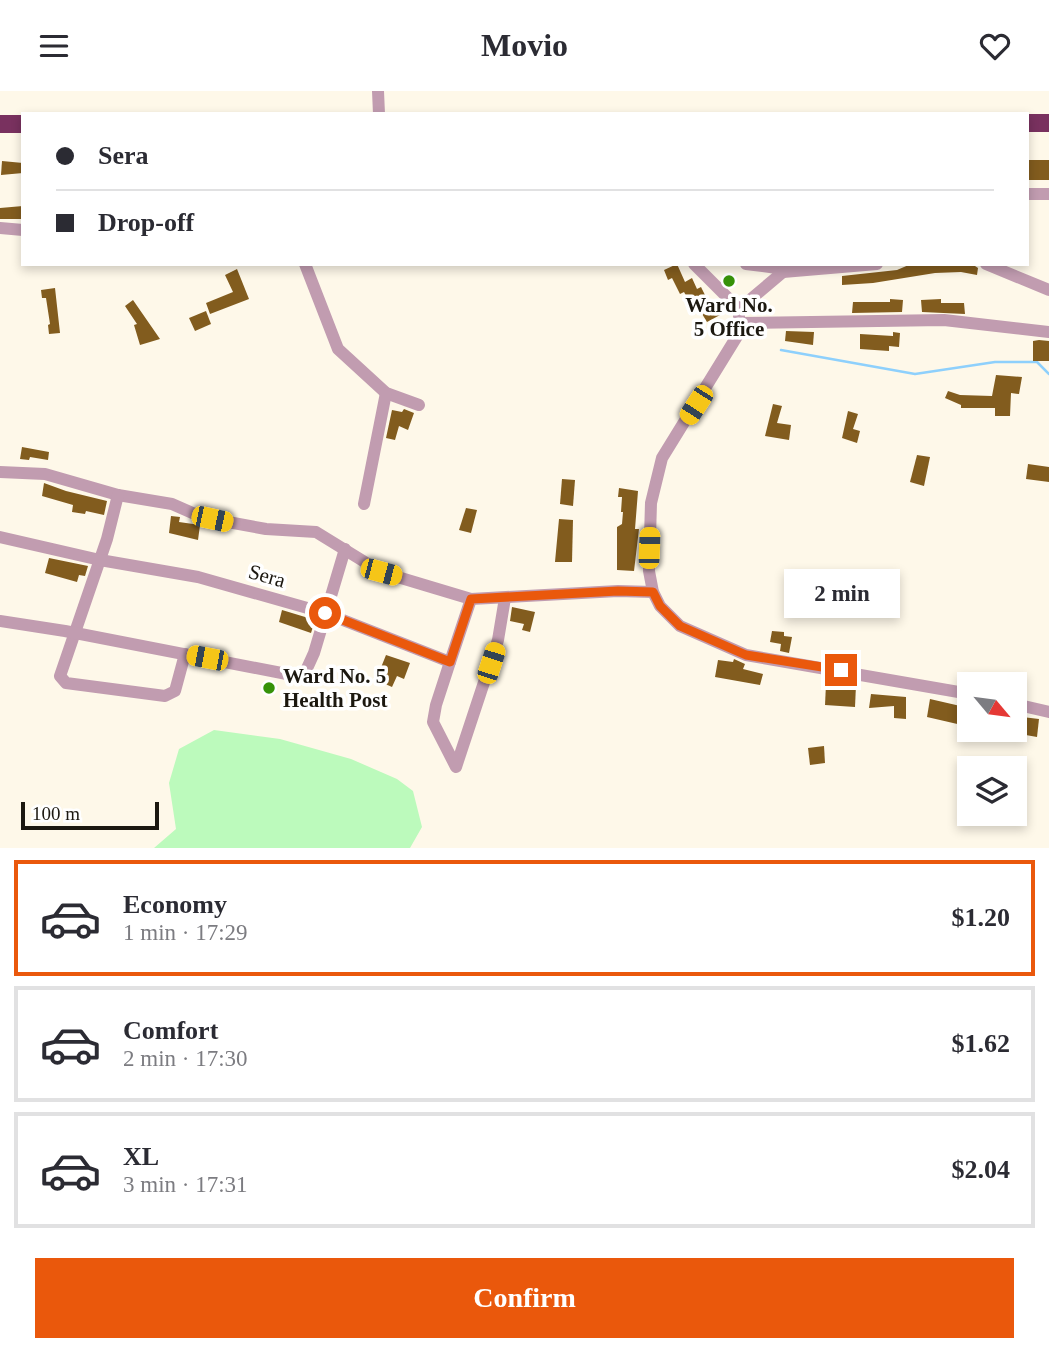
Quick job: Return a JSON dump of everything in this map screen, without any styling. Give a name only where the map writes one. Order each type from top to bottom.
[{"type":"highway","points":[[1029,123],[1049,123]]},
{"type":"highway","points":[[0,124],[21,124]]},
{"type":"street","points":[[378,91],[379,112]]},
{"type":"street","points":[[1029,194],[1049,194]]},
{"type":"street","points":[[0,228],[21,230]]},
{"type":"street","points":[[306,266],[338,349],[386,393],[419,405]]},
{"type":"street","points":[[699,266],[739,309],[739,333],[662,458],[651,503],[649,571],[653,592],[660,606],[680,626],[746,655],[957,692]]},
{"type":"street","points":[[762,266],[777,268],[783,272]]},
{"type":"street","points":[[739,309],[783,272],[854,266]]},
{"type":"street","points":[[991,266],[1049,290]]},
{"type":"street","points":[[739,323],[944,320],[1049,332]]},
{"type":"street","points":[[364,504],[386,393]]},
{"type":"street","points":[[1,475],[45,474],[118,495],[172,504],[197,515],[228,522],[265,529],[316,532],[381,572],[471,599],[618,591],[653,592]]},
{"type":"street","points":[[118,495],[100,560],[60,676],[66,683],[165,696],[175,691],[185,654]]},
{"type":"street","name":"Sera","points":[[0,537],[100,560],[198,577],[325,613],[450,662]]},
{"type":"street","points":[[0,621],[297,676],[304,675],[314,653],[345,549]]},
{"type":"street","points":[[471,599],[436,705],[433,722],[456,767],[498,640],[505,598]]},
{"type":"street","points":[[1027,707],[1049,712]]},
{"type":"green space","points":[[214,730],[280,739],[351,759],[397,779],[413,791],[422,827],[410,848],[154,848],[176,829],[169,783],[179,749]]},
{"type":"building","points":[[1029,160],[1049,160],[1049,180],[1029,180]]},
{"type":"building","points":[[2,161],[21,163],[21,173],[1,175]]},
{"type":"building","points":[[21,206],[21,219],[0,219],[0,208]]},
{"type":"building","points":[[678,266],[685,282],[692,278],[697,289],[701,287],[720,315],[707,322],[693,299],[689,301],[684,292],[680,294],[672,278],[668,280],[664,270]]},
{"type":"building","points":[[906,266],[978,268],[977,275],[961,272],[935,273],[842,285],[842,276],[897,270]]},
{"type":"building","points":[[237,269],[249,299],[210,314],[206,303],[233,292],[225,275]]},
{"type":"building","points":[[55,288],[60,333],[49,334],[46,298],[42,298],[41,290]]},
{"type":"building","points":[[890,299],[903,300],[902,312],[852,313],[853,302],[890,302]]},
{"type":"building","points":[[941,299],[941,303],[964,303],[965,314],[922,312],[921,300]]},
{"type":"building","points":[[133,300],[160,339],[140,345],[134,325],[137,324],[125,306]]},
{"type":"building","points":[[206,311],[211,324],[195,331],[189,318]]},
{"type":"building","points":[[786,331],[814,332],[813,345],[785,341]]},
{"type":"building","points":[[893,332],[900,333],[899,347],[889,346],[889,351],[860,349],[860,334],[893,336]]},
{"type":"building","points":[[1033,341],[1049,341],[1049,361],[1033,361]]},
{"type":"building","points":[[996,375],[1022,377],[1019,394],[1011,393],[1010,416],[995,416],[995,408],[961,408],[961,405],[945,398],[948,391],[960,395],[992,396]]},
{"type":"building","points":[[773,404],[782,406],[777,423],[791,425],[789,440],[765,436]]},
{"type":"building","points":[[404,409],[414,413],[408,430],[399,426],[395,440],[386,438],[392,410],[402,412]]},
{"type":"building","points":[[848,411],[858,414],[853,429],[860,431],[857,443],[842,438]]},
{"type":"building","points":[[22,447],[49,452],[48,460],[30,457],[29,460],[20,459]]},
{"type":"building","points":[[917,455],[930,457],[924,486],[910,482]]},
{"type":"building","points":[[1028,464],[1049,467],[1049,482],[1026,479]]},
{"type":"building","points":[[562,479],[575,480],[573,506],[560,504]]},
{"type":"building","points":[[44,483],[107,501],[104,515],[86,511],[85,514],[72,512],[73,505],[42,496]]},
{"type":"building","points":[[619,488],[638,491],[635,529],[639,529],[634,571],[617,570],[617,527],[622,524],[623,512],[622,497],[618,497]]},
{"type":"building","points":[[466,508],[477,510],[471,533],[459,530]]},
{"type":"building","points":[[171,516],[180,517],[179,522],[200,525],[198,540],[169,533]]},
{"type":"building","points":[[559,519],[573,520],[572,562],[555,562]]},
{"type":"building","points":[[49,558],[88,566],[85,576],[79,575],[77,582],[45,573]]},
{"type":"building","points":[[512,607],[535,612],[530,632],[522,630],[524,624],[510,621]]},
{"type":"building","points":[[282,610],[315,620],[311,633],[279,622]]},
{"type":"building","points":[[772,631],[784,632],[784,636],[792,637],[789,653],[780,651],[781,644],[770,642]]},
{"type":"building","points":[[386,655],[410,663],[404,679],[397,676],[392,687],[383,683],[387,672],[380,670]]},
{"type":"building","points":[[734,659],[745,664],[743,669],[763,674],[760,685],[715,677],[718,660],[733,662]]},
{"type":"building","points":[[826,684],[856,685],[855,707],[825,705]]},
{"type":"building","points":[[871,694],[906,697],[906,719],[894,718],[894,706],[869,708]]},
{"type":"building","points":[[930,699],[957,705],[957,724],[927,717]]},
{"type":"building","points":[[1027,718],[1039,719],[1037,737],[1027,735]]},
{"type":"building","points":[[824,746],[825,763],[810,765],[808,748]]},
{"type":"waterway","points":[[781,350],[915,374],[995,362],[1037,362],[1049,374]]},
{"type":"place","name":"Ward No. 5 Office","points":[[729,281]]},
{"type":"place","name":"Ward No. 5 Health Post","points":[[269,688]]},
{"type":"route","points":[[325,613],[450,662],[471,599],[618,591],[653,592],[660,606],[680,626],[746,655],[841,670]]}]
